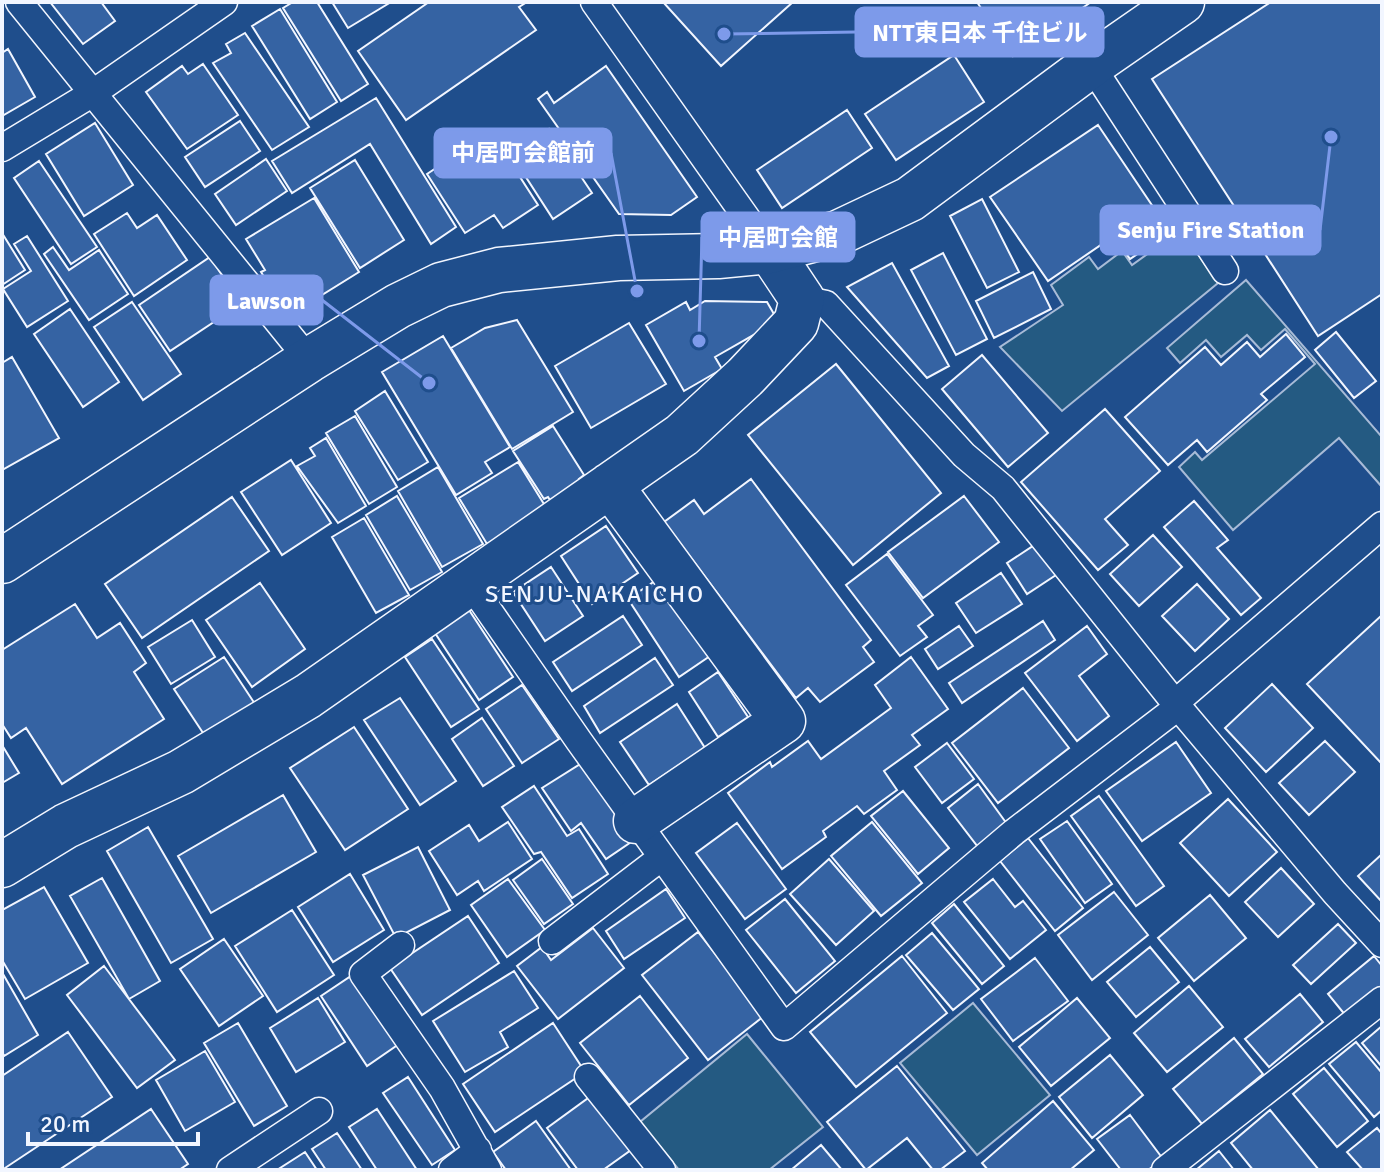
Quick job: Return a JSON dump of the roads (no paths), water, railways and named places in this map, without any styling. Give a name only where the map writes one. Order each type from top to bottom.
[{"type":"street","points":[[2,561],[309,360],[398,306],[441,285],[499,270],[618,258],[718,256],[770,251],[838,233],[910,199],[1182,2]]},
{"type":"street","points":[[2,865],[66,826],[181,772],[308,696],[682,435],[745,377],[796,323],[802,299],[770,251]]},
{"type":"street","points":[[610,485],[783,721],[636,821]]},
{"type":"lane","points":[[19,2],[309,360]]},
{"type":"lane","points":[[2,148],[93,93],[224,2]]},
{"type":"lane","points":[[594,2],[770,251]]},
{"type":"lane","points":[[1091,65],[1225,271]]},
{"type":"lane","points":[[802,299],[826,304],[964,455],[1003,488],[1176,705],[1382,944]]},
{"type":"lane","points":[[469,582],[784,1027],[1014,832],[1176,705],[1382,525]]},
{"type":"lane","points":[[552,941],[662,857]]},
{"type":"lane","points":[[401,945],[363,974],[442,1088],[483,1160],[452,1170]]},
{"type":"lane","points":[[1165,1170],[1382,1000]]},
{"type":"lane","points":[[588,1077],[662,1170]]},
{"type":"lane","points":[[230,1170],[319,1111]]},
{"type":"place","name":"NTT東日本 千住ビル","points":[[724,34]]},
{"type":"place","name":"Senju Fire Station","points":[[1331,137]]},
{"type":"place","name":"中居町会館前","points":[[637,291]]},
{"type":"place","name":"中居町会館","points":[[699,341]]},
{"type":"place","name":"Lawson","points":[[429,383]]},
{"type":"district","name":"SENJU-NAKAICHO","points":[[595,594]]}]
